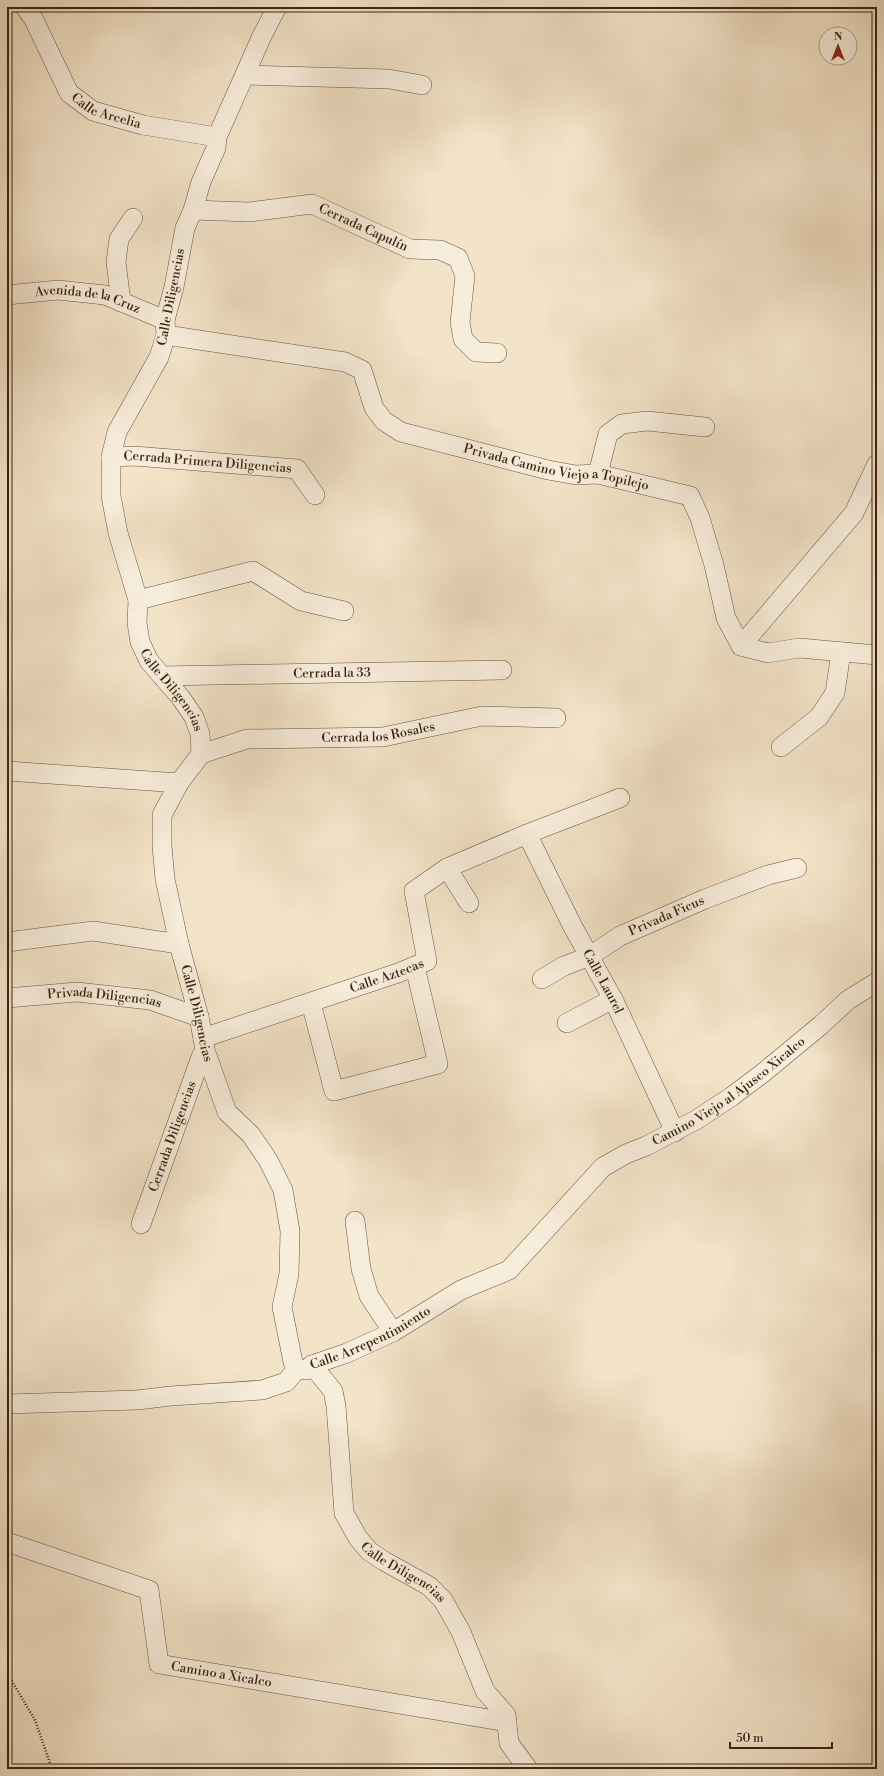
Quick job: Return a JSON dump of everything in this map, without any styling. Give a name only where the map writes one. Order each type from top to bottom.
[{"type":"street","name":"Calle Diligencias","points":[[277,7],[217,137],[216,148],[201,182],[193,210],[185,228],[159,357],[118,432],[111,457],[111,496],[118,533],[138,600],[137,623],[140,642],[149,661],[181,698],[194,718],[200,734],[201,754],[179,784],[162,815],[162,846],[165,880],[179,944],[199,1017],[204,1044],[228,1112],[251,1135],[268,1160],[283,1190],[290,1232],[289,1274],[282,1307],[293,1362],[305,1367],[333,1391],[336,1406],[344,1513],[350,1526],[369,1551],[429,1586],[443,1600],[461,1632],[485,1691],[506,1716],[509,1743],[528,1769]]},
{"type":"street","name":"Calle Arcelia","points":[[27,8],[69,94],[93,111],[143,125],[217,137]]},
{"type":"street","points":[[245,75],[389,79],[422,85]]},
{"type":"street","name":"Cerrada Capulín","points":[[193,210],[249,212],[312,204],[410,249],[440,250],[458,258],[465,276],[460,322],[463,339],[476,352],[497,353]]},
{"type":"street","points":[[121,302],[116,262],[119,239],[133,218]]},
{"type":"street","name":"Avenida de la Cruz","points":[[7,295],[58,290],[105,295],[121,302],[166,327]]},
{"type":"street","name":"Privada Camino Viejo a Topilejo","points":[[166,327],[345,362],[362,370],[374,408],[384,421],[401,432],[548,470],[576,475],[598,474],[690,496],[700,518],[714,565],[726,618],[741,646]]},
{"type":"street","points":[[598,474],[608,434],[622,424],[647,421],[705,427]]},
{"type":"street","name":"Cerrada Primera Diligencias","points":[[111,457],[134,456],[297,469],[315,495]]},
{"type":"street","points":[[877,464],[854,513],[741,646],[768,653],[799,648],[877,655]]},
{"type":"street","points":[[138,600],[253,570],[301,601],[344,611]]},
{"type":"street","points":[[781,746],[819,717],[835,693],[841,652]]},
{"type":"street","name":"Cerrada la 33","points":[[162,676],[502,670]]},
{"type":"street","name":"Cerrada los Rosales","points":[[201,754],[247,739],[383,737],[482,716],[556,718]]},
{"type":"street","points":[[7,771],[179,784]]},
{"type":"street","name":"Calle Aztecas","points":[[204,1044],[311,1002],[415,967],[427,961],[414,890],[447,868],[527,834],[620,798]]},
{"type":"street","name":"Calle Laurel","points":[[527,834],[573,927],[613,999],[675,1132]]},
{"type":"street","points":[[447,868],[469,903]]},
{"type":"street","name":"Privada Ficus","points":[[542,979],[564,966],[590,956],[620,936],[705,899],[768,874],[797,868]]},
{"type":"street","points":[[7,942],[93,931],[179,944]]},
{"type":"street","points":[[311,1002],[334,1091],[438,1064],[415,967]]},
{"type":"street","name":"Camino Viejo al Ajusco Xicalco","points":[[578,1194],[603,1167],[626,1154],[675,1132],[696,1120],[736,1093],[821,1025],[848,1000],[877,982]]},
{"type":"street","name":"Privada Diligencias","points":[[7,998],[77,992],[150,1000],[199,1017]]},
{"type":"street","points":[[567,1023],[613,999]]},
{"type":"street","name":"Cerrada Diligencias","points":[[141,1224],[204,1044]]},
{"type":"street","name":"Calle Arrepentimiento","points":[[7,1404],[137,1400],[171,1396],[262,1390],[286,1382],[305,1367],[347,1353],[392,1332],[461,1290],[509,1270],[578,1194]]},
{"type":"street","points":[[355,1221],[361,1269],[369,1296],[392,1332]]},
{"type":"street","name":"Camino a Xicalco","points":[[7,1542],[149,1590],[159,1664],[507,1722]]},
{"type":"path","points":[[7,1673],[35,1720],[52,1769]]}]
